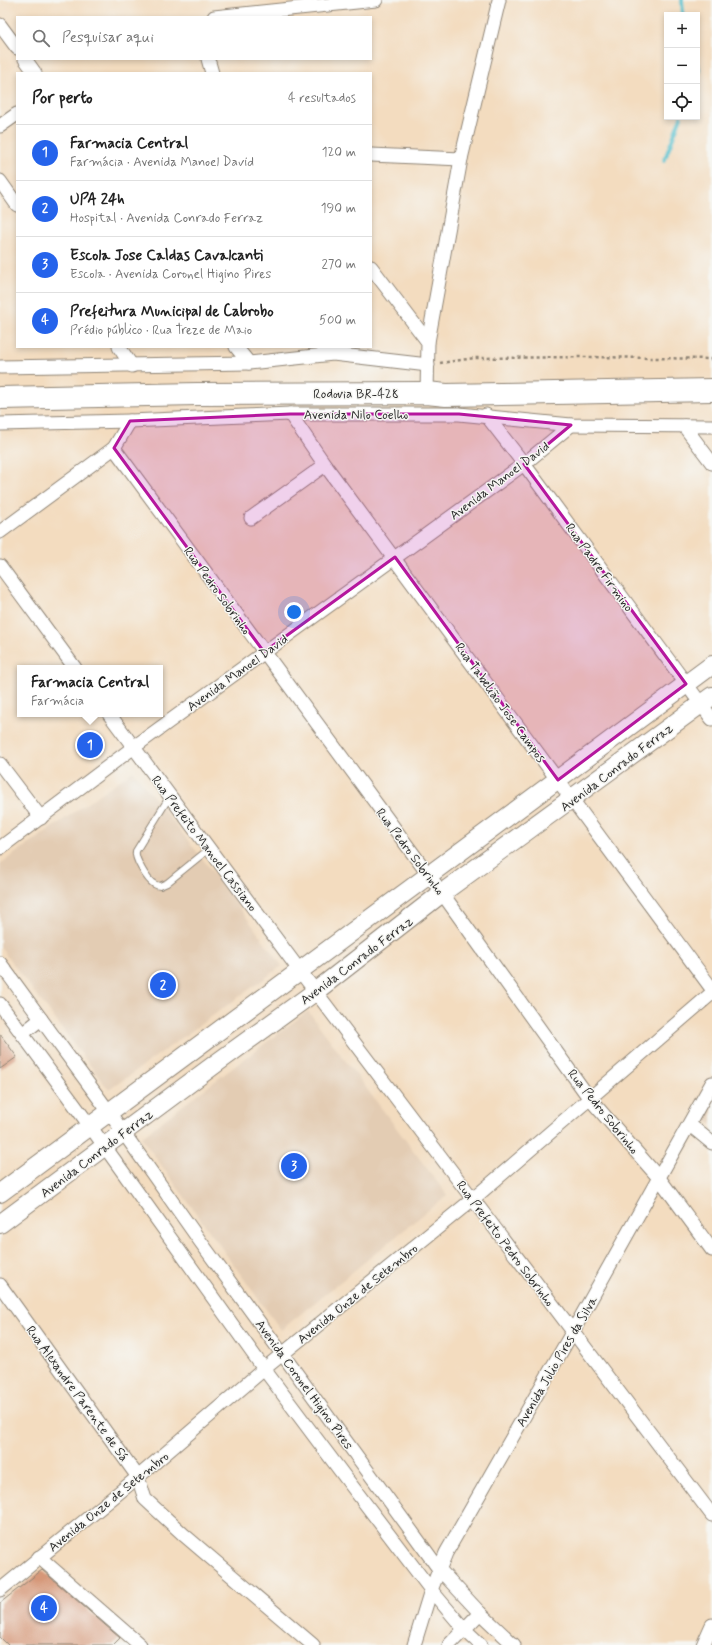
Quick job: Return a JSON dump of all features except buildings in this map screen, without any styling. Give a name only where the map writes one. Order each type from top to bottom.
[{"type":"highway","name":"Rodovia BR-428","points":[[0,398],[204,394],[427,393],[446,395],[712,390]]},
{"type":"street","points":[[224,16],[376,0]]},
{"type":"street","points":[[427,393],[428,342],[462,159],[499,0]]},
{"type":"street","points":[[0,25],[13,35],[16,45]]},
{"type":"street","points":[[26,60],[34,72]]},
{"type":"street","points":[[208,60],[212,72]]},
{"type":"street","points":[[0,126],[16,115]]},
{"type":"street","points":[[372,155],[462,159]]},
{"type":"street","points":[[0,181],[16,204]]},
{"type":"street","points":[[372,268],[428,342]]},
{"type":"street","points":[[120,348],[132,366]]},
{"type":"street","points":[[237,348],[249,363]]},
{"type":"street","points":[[0,367],[249,363],[330,351],[428,365]]},
{"type":"street","name":"Avenida Nilo Coelho","points":[[0,424],[130,421],[290,414],[459,414],[486,415],[571,425],[712,426]]},
{"type":"street","name":"Rua Tabelião Jose Campos","points":[[290,414],[325,464],[712,989]]},
{"type":"street","name":"Rua Padre Firmino","points":[[486,415],[524,464],[686,684],[706,700],[712,719]]},
{"type":"street","points":[[0,532],[114,448],[130,421]]},
{"type":"street","name":"Avenida Manoel David","points":[[0,848],[134,747],[524,464],[571,425]]},
{"type":"street","points":[[684,426],[712,462]]},
{"type":"street","name":"Rua Pedro Sobrinho","points":[[114,448],[442,893],[590,1099],[659,1178],[712,1250]]},
{"type":"street","points":[[251,518],[325,464]]},
{"type":"street","points":[[0,566],[73,665]]},
{"type":"street","name":"Avenida Conrado Ferraz","points":[[0,1193],[203,1044],[712,665]]},
{"type":"street","name":"Avenida Conrado Ferraz","points":[[0,1224],[316,991],[442,893],[573,799],[706,700]]},
{"type":"street","name":"Rua Prefeito Manoel Cassiano","points":[[112,717],[300,971]]},
{"type":"street","points":[[620,734],[634,753]]},
{"type":"street","points":[[0,764],[40,818]]},
{"type":"street","points":[[486,833],[502,850]]},
{"type":"street","points":[[364,923],[380,942]]},
{"type":"street","name":"Avenida Coronel Higino Pires","points":[[0,963],[439,1569],[480,1613],[514,1645]]},
{"type":"street","name":"Rua Prefeito Pedro Sobrinho","points":[[300,971],[712,1514]]},
{"type":"street","name":"Avenida Onze de Setembro","points":[[0,1590],[138,1477],[283,1354],[473,1199],[712,994]]},
{"type":"street","name":"Avenida Coronel Higino Pires","points":[[0,1004],[105,1146],[264,1370],[431,1590],[464,1629],[481,1645]]},
{"type":"street","points":[[22,1034],[41,1019]]},
{"type":"street","points":[[203,1044],[218,1062]]},
{"type":"street","name":"Avenida Julio Pires da Silva","points":[[414,1645],[431,1590],[446,1553],[690,1125],[712,1083]]},
{"type":"street","points":[[690,1125],[712,1143]]},
{"type":"street","points":[[21,1177],[37,1196]]},
{"type":"street","points":[[182,1254],[200,1241]]},
{"type":"street","name":"Rua Alexandre Parente de Sá","points":[[0,1285],[138,1477],[145,1499],[184,1535],[314,1645]]},
{"type":"street","points":[[345,1477],[362,1462]]},
{"type":"street","points":[[39,1557],[140,1645]]},
{"type":"street","points":[[449,1645],[480,1613]]},
{"type":"street","points":[[703,1645],[712,1625]]},
{"type":"lane","points":[[170,796],[135,855],[139,864],[153,884],[160,886],[167,883],[209,848]]},
{"type":"path","points":[[428,365],[475,358],[712,359]]},
{"type":"highlighted area","points":[[290,414],[459,414],[571,425],[524,464],[686,684],[558,780],[395,557],[264,652],[114,448],[130,421]]},
{"type":"shaded area","points":[[133,771],[220,881],[282,966],[109,1090],[0,947],[0,864]]},
{"type":"shaded area","points":[[308,1011],[447,1195],[281,1330],[141,1137]]},
{"type":"shaded area","points":[[712,1104],[712,1125],[704,1118]]},
{"type":"waterway","points":[[682,0],[683,12]]},
{"type":"waterway","points":[[664,161],[680,120]]},
{"type":"place","name":"Farmacia Central","points":[[90,745]]},
{"type":"place","name":"UPA 24h","points":[[163,985]]},
{"type":"place","name":"Escola Jose Caldas Cavalcanti","points":[[294,1166]]},
{"type":"place","name":"Prefeitura Municipal de Cabrobo","points":[[44,1608]]}]
